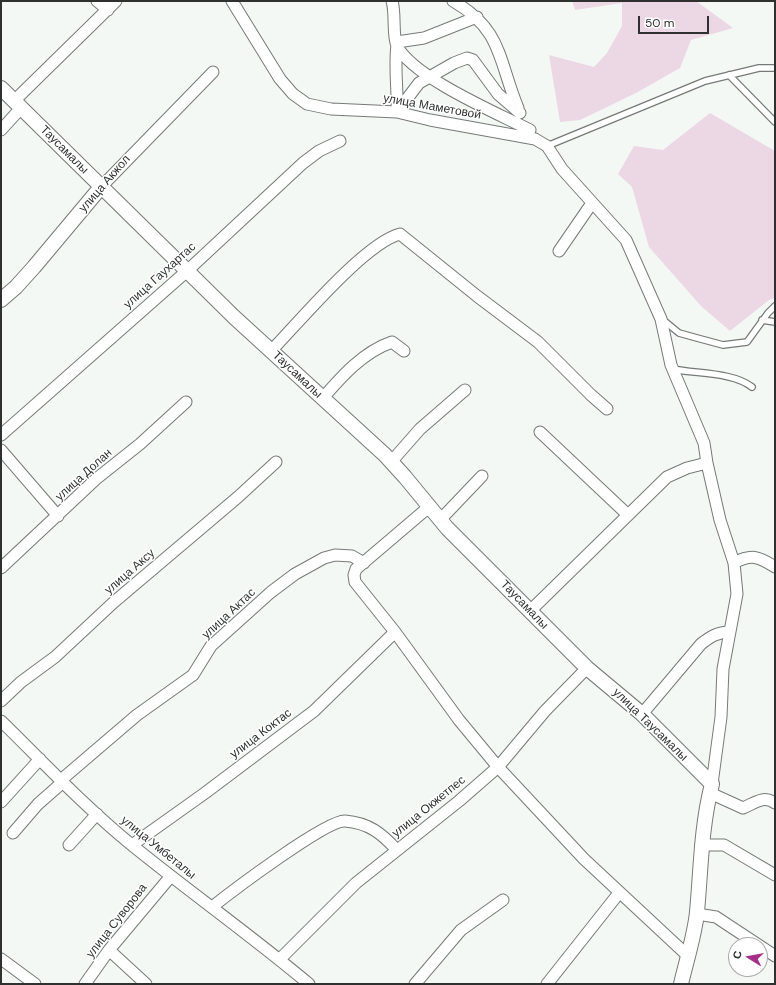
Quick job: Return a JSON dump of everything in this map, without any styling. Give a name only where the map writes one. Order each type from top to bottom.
[{"type":"street","points":[[97,1],[108,10]]},
{"type":"street","points":[[1,130],[17,104],[116,1]]},
{"type":"street","name":"улица Маметовой","points":[[232,1],[280,80],[293,94],[307,104],[331,109],[397,112],[430,120],[514,135],[533,134]]},
{"type":"street","points":[[392,1],[397,44],[395,62],[398,96],[397,112]]},
{"type":"street","points":[[453,1],[471,11],[496,43],[508,85],[520,113],[533,134]]},
{"type":"street","points":[[397,44],[424,38],[477,17]]},
{"type":"street","points":[[397,44],[415,66],[431,77],[533,134],[547,146],[562,169],[592,203],[616,227],[626,240],[661,319],[673,369],[704,443],[707,464],[726,542],[734,563],[736,594],[724,669],[717,756],[701,845],[697,914],[681,984]]},
{"type":"street","points":[[397,112],[419,84],[467,58],[473,60],[498,94],[520,113]]},
{"type":"street","name":"улица Акжол","points":[[1,300],[16,287],[34,267],[101,187],[213,72]]},
{"type":"street","name":"Таусамалы","points":[[1,88],[187,271],[391,462],[440,520],[587,668]]},
{"type":"street","name":"улица Гаухартас","points":[[1,435],[187,271],[303,163],[319,151],[340,142]]},
{"type":"street","points":[[559,251],[592,203]]},
{"type":"street","points":[[271,351],[340,277],[390,236],[400,234],[477,296],[538,342],[591,396],[607,409]]},
{"type":"street","points":[[322,399],[339,379],[380,346],[392,342],[404,351]]},
{"type":"street","points":[[391,462],[420,429],[465,390]]},
{"type":"street","name":"улица Долан","points":[[1,568],[96,479],[140,444],[186,402]]},
{"type":"street","points":[[540,432],[628,515]]},
{"type":"street","points":[[1,450],[58,516]]},
{"type":"street","name":"улица Аксу","points":[[1,701],[21,682],[55,657],[114,602],[238,497],[276,462]]},
{"type":"street","points":[[530,611],[667,477],[687,468],[707,464]]},
{"type":"street","points":[[440,520],[482,476]]},
{"type":"street","points":[[431,508],[423,512],[356,569],[354,575],[355,582],[395,632],[459,720],[536,809],[619,893],[687,955]]},
{"type":"street","name":"улица Актас","points":[[12,833],[38,804],[62,781],[137,715],[193,675],[211,646],[271,592],[295,574],[324,558],[335,555],[352,556],[364,563]]},
{"type":"street","points":[[734,563],[751,556],[763,559],[775,566]]},
{"type":"street","name":"улица Коктас","points":[[132,845],[205,793],[314,711],[395,632]]},
{"type":"street","points":[[642,714],[700,644],[712,635],[722,632],[730,632]]},
{"type":"street","name":"улица Таусамалы","points":[[587,668],[642,714],[711,789],[743,808],[760,799],[770,800],[775,803]]},
{"type":"street","name":"улица Окжетпес","points":[[280,959],[356,883],[459,801],[498,766],[545,711],[587,668]]},
{"type":"street","name":"улица Умбеталы","points":[[1,721],[62,781],[132,845],[280,959],[309,984]]},
{"type":"street","points":[[1,802],[40,759]]},
{"type":"street","points":[[69,845],[97,814]]},
{"type":"street","points":[[212,907],[305,840],[334,824],[344,821],[362,824],[380,832],[397,850]]},
{"type":"street","points":[[701,845],[724,845],[775,875]]},
{"type":"street","name":"улица Суворова","points":[[85,984],[109,950],[171,876]]},
{"type":"street","points":[[547,984],[619,893]]},
{"type":"street","points":[[415,984],[462,930],[503,900]]},
{"type":"street","points":[[697,914],[716,917],[775,956]]},
{"type":"street","points":[[109,950],[146,984]]},
{"type":"street","points":[[1,958],[35,984]]},
{"type":"lane","points":[[547,146],[624,115],[678,90],[729,74],[759,68],[775,68]]},
{"type":"lane","points":[[729,74],[775,122]]},
{"type":"lane","points":[[661,319],[679,334],[723,345],[747,342],[762,320],[775,306]]},
{"type":"lane","points":[[762,320],[775,322]]},
{"type":"lane","points":[[673,369],[744,381],[752,387]]},
{"type":"shaded area","points":[[572,1],[696,1],[733,28],[691,40],[680,68],[636,93],[580,120],[560,122],[549,55],[594,67],[607,53],[622,26],[622,3],[575,10]]},
{"type":"shaded area","points":[[710,113],[775,151],[775,298],[769,300],[730,331],[701,306],[649,247],[632,187],[618,174],[634,146],[663,150]]}]
